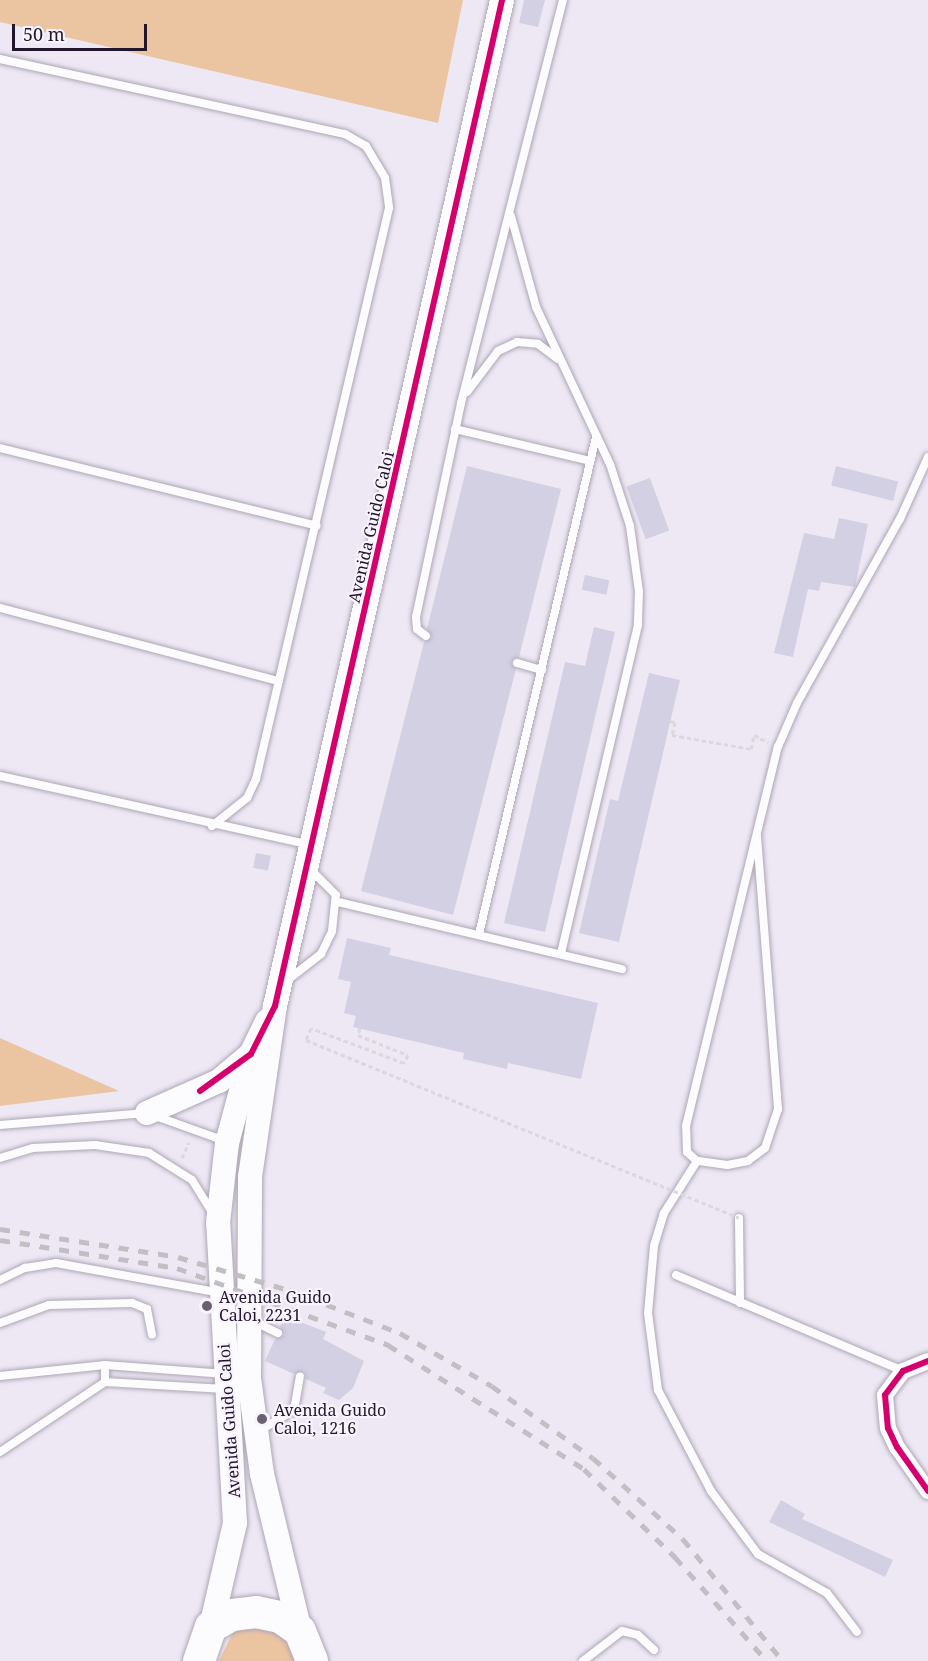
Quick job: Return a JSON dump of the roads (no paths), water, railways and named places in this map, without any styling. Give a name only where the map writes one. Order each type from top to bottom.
[{"type":"highway","points":[[199,1661],[211,1627],[232,1615],[256,1612],[280,1617],[300,1631],[312,1661]]},
{"type":"main road","name":"Avenida Guido Caloi","points":[[300,1631],[281,1563],[257,1432],[248,1319],[250,1178],[277,995],[311,857],[502,0]]},
{"type":"main road","name":"Avenida Guido Caloi","points":[[211,1627],[235,1522],[218,1223],[227,1143],[250,1054],[277,995]]},
{"type":"main road","points":[[147,1113],[219,1081],[250,1054]]},
{"type":"main road","points":[[227,1143],[250,1178]]},
{"type":"street","points":[[928,1361],[903,1371],[885,1395],[888,1428],[905,1463],[928,1491]]},
{"type":"lane","points":[[426,636],[417,630],[416,617],[455,429],[511,216],[563,0]]},
{"type":"lane","points":[[0,59],[345,134],[366,146],[385,177],[389,208],[317,526],[248,798],[212,826]]},
{"type":"lane","points":[[511,216],[536,307],[596,437],[630,526],[638,625],[561,954]]},
{"type":"lane","points":[[461,403],[481,368],[498,351],[518,342],[538,344],[559,359]]},
{"type":"lane","points":[[455,429],[590,461]]},
{"type":"lane","points":[[479,934],[596,437]]},
{"type":"lane","points":[[0,448],[317,526]]},
{"type":"lane","points":[[757,836],[777,1109],[765,1148],[748,1161],[726,1165],[697,1161],[687,1152],[686,1126],[777,747],[797,703],[900,519],[928,457]]},
{"type":"lane","points":[[0,608],[279,681]]},
{"type":"lane","points":[[517,663],[542,670]]},
{"type":"lane","points":[[0,776],[212,826],[311,857],[332,886],[338,902],[321,954],[277,995]]},
{"type":"lane","points":[[338,902],[622,969]]},
{"type":"lane","points":[[0,1125],[147,1113],[227,1143]]},
{"type":"lane","points":[[0,1158],[33,1148],[95,1145],[149,1153],[192,1180],[218,1223]]},
{"type":"lane","points":[[697,1161],[664,1213],[654,1246],[648,1313],[658,1390],[711,1491],[758,1554],[827,1593],[857,1632]]},
{"type":"lane","points":[[739,1218],[740,1303]]},
{"type":"lane","points":[[0,1280],[25,1268],[56,1263],[221,1293]]},
{"type":"lane","points":[[676,1275],[903,1371]]},
{"type":"lane","points":[[0,1323],[50,1305],[132,1303],[147,1309],[152,1335]]},
{"type":"lane","points":[[248,1319],[278,1333]]},
{"type":"lane","points":[[0,1376],[105,1365],[227,1381]]},
{"type":"lane","points":[[105,1365],[105,1382]]},
{"type":"lane","points":[[257,1432],[294,1410],[300,1377]]},
{"type":"lane","points":[[0,1452],[105,1382],[227,1381]]},
{"type":"lane","points":[[583,1661],[622,1631],[638,1635],[654,1650]]},
{"type":"railway","points":[[0,1229],[178,1257],[289,1290],[400,1333],[492,1386],[593,1458],[683,1539],[783,1661]]},
{"type":"railway","points":[[0,1240],[177,1268],[388,1345],[584,1469],[675,1557],[767,1661]]},
{"type":"place","name":"Avenida Guido Caloi, 2231","points":[[207,1306]]},
{"type":"place","name":"Avenida Guido Caloi, 1216","points":[[262,1419]]}]
